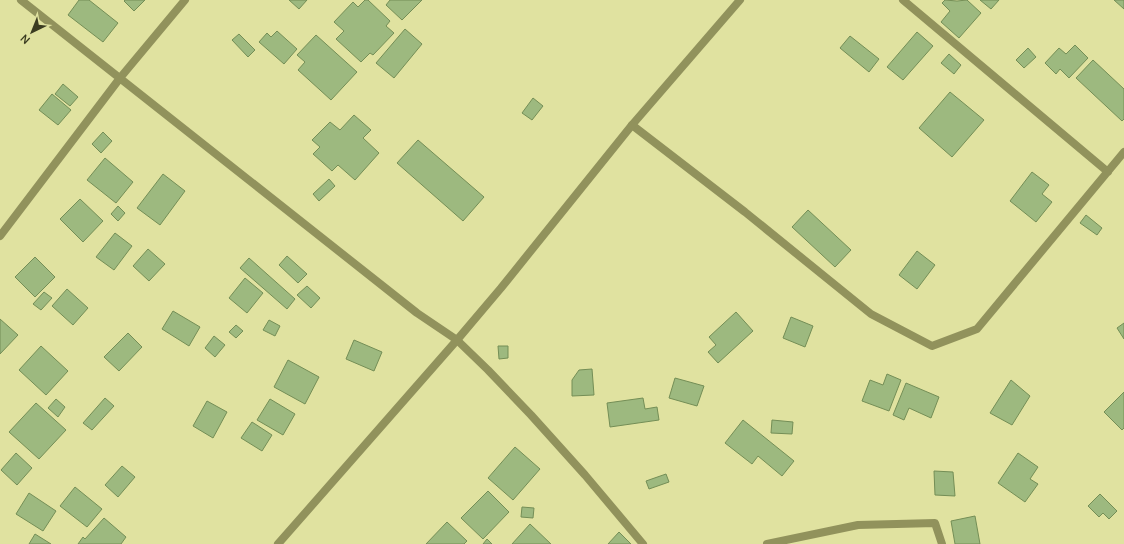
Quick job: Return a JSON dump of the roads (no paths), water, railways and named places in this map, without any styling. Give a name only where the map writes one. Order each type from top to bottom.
[{"type":"street","points":[[21,0],[416,313],[457,340],[531,415],[585,475],[643,544]]},
{"type":"street","points":[[0,236],[120,78],[185,0]]},
{"type":"street","points":[[278,544],[457,340],[501,288],[632,125],[740,0]]},
{"type":"street","points":[[903,0],[1108,172]]},
{"type":"street","points":[[632,125],[745,212],[871,314],[932,346],[977,329],[1124,152]]},
{"type":"street","points":[[767,544],[858,525],[935,523],[942,544]]}]
